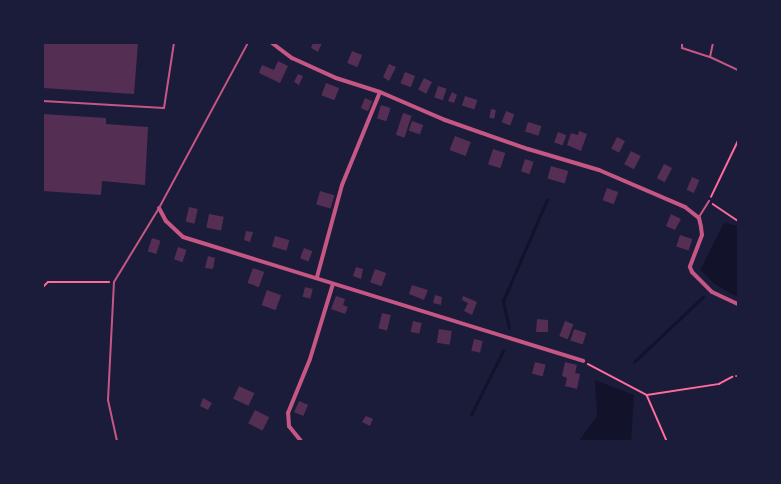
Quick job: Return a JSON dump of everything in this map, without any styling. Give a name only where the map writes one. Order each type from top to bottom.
[{"type":"street","points":[[272,43],[292,58],[315,70],[380,92],[445,120],[528,149],[599,170],[685,207],[699,218],[702,235],[690,267],[692,272],[712,292],[738,304]]},
{"type":"street","points":[[317,277],[342,185],[380,92]]},
{"type":"street","points":[[159,208],[166,221],[183,237],[317,277],[333,284],[583,361]]},
{"type":"street","points":[[301,441],[289,426],[288,413],[310,359],[333,284]]},
{"type":"lane","points":[[43,101],[164,108],[174,43]]},
{"type":"lane","points":[[117,441],[108,400],[114,282],[159,208],[248,43]]},
{"type":"lane","points":[[682,43],[682,48],[710,57],[738,70]]},
{"type":"lane","points":[[710,57],[713,43]]},
{"type":"lane","points":[[699,218],[709,201]]},
{"type":"lane","points":[[307,441],[322,441]]},
{"type":"path","points":[[738,141],[709,201],[738,221]]},
{"type":"path","points":[[43,287],[48,282],[114,282]]},
{"type":"path","points":[[583,361],[647,395],[719,384],[737,376]]},
{"type":"path","points":[[647,395],[667,441]]},
{"type":"shaded area","points":[[724,223],[738,226],[738,296],[733,295],[715,284],[700,270]]},
{"type":"shaded area","points":[[595,380],[634,395],[631,441],[579,441],[597,416]]},
{"type":"building","points":[[43,43],[138,43],[134,94],[43,88]]},
{"type":"building","points":[[313,43],[322,43],[318,52],[311,48]]},
{"type":"building","points":[[352,51],[362,55],[357,67],[347,63]]},
{"type":"building","points":[[278,61],[288,66],[280,83],[259,73],[262,65],[274,70]]},
{"type":"building","points":[[389,64],[396,67],[389,81],[383,77]]},
{"type":"building","points":[[405,72],[415,76],[411,87],[401,83]]},
{"type":"building","points":[[298,74],[303,76],[299,85],[294,82]]},
{"type":"building","points":[[424,78],[432,82],[426,94],[418,90]]},
{"type":"building","points":[[326,83],[339,88],[334,100],[321,95]]},
{"type":"building","points":[[438,86],[447,89],[443,100],[434,97]]},
{"type":"building","points":[[452,92],[457,95],[454,103],[448,101]]},
{"type":"building","points":[[465,96],[477,100],[474,110],[462,106]]},
{"type":"building","points":[[365,98],[372,101],[368,111],[361,108]]},
{"type":"building","points":[[381,105],[391,108],[386,121],[377,118]]},
{"type":"building","points":[[491,109],[496,110],[494,119],[489,118]]},
{"type":"building","points":[[506,111],[514,114],[510,125],[502,122]]},
{"type":"building","points":[[403,113],[412,116],[404,138],[396,135]]},
{"type":"building","points":[[43,114],[106,118],[106,124],[148,127],[145,185],[102,181],[101,195],[43,191]]},
{"type":"building","points":[[412,121],[423,125],[420,135],[409,130]]},
{"type":"building","points":[[528,122],[541,126],[538,136],[525,132]]},
{"type":"building","points":[[579,131],[587,134],[581,151],[567,145],[571,133],[578,135]]},
{"type":"building","points":[[558,132],[566,135],[562,145],[554,142]]},
{"type":"building","points":[[455,136],[471,142],[465,156],[450,150]]},
{"type":"building","points":[[617,137],[625,141],[619,153],[611,149]]},
{"type":"building","points":[[493,149],[505,153],[500,168],[488,164]]},
{"type":"building","points":[[631,151],[641,156],[634,169],[624,164]]},
{"type":"building","points":[[525,159],[534,162],[530,174],[521,171]]},
{"type":"building","points":[[664,164],[672,168],[665,182],[657,178]]},
{"type":"building","points":[[551,166],[568,171],[565,183],[547,178]]},
{"type":"building","points":[[692,177],[699,180],[694,193],[687,190]]},
{"type":"building","points":[[607,188],[618,192],[614,204],[603,200]]},
{"type":"building","points":[[320,191],[334,195],[331,209],[316,204]]},
{"type":"building","points":[[189,207],[198,209],[194,224],[186,222]]},
{"type":"building","points":[[209,214],[224,217],[221,231],[206,228]]},
{"type":"building","points":[[671,214],[681,219],[675,230],[666,226]]},
{"type":"building","points":[[246,231],[253,232],[250,242],[244,240]]},
{"type":"building","points":[[680,235],[692,239],[689,250],[676,246]]},
{"type":"building","points":[[275,236],[289,240],[286,251],[272,247]]},
{"type":"building","points":[[152,238],[161,241],[156,254],[148,251]]},
{"type":"building","points":[[178,247],[187,250],[183,262],[174,259]]},
{"type":"building","points":[[304,248],[312,251],[308,261],[300,258]]},
{"type":"building","points":[[208,256],[215,258],[213,269],[205,268]]},
{"type":"building","points":[[356,267],[363,269],[361,279],[353,276]]},
{"type":"building","points":[[253,268],[264,272],[259,287],[248,283]]},
{"type":"building","points":[[375,269],[386,273],[381,286],[370,282]]},
{"type":"building","points":[[412,285],[428,290],[424,300],[409,294]]},
{"type":"building","points":[[305,287],[313,289],[310,299],[303,297]]},
{"type":"building","points":[[267,290],[281,295],[276,310],[262,305]]},
{"type":"building","points":[[435,295],[442,297],[441,305],[433,303]]},
{"type":"building","points":[[336,296],[345,299],[343,305],[348,307],[345,314],[331,309]]},
{"type":"building","points":[[463,296],[477,302],[472,315],[464,311],[468,303],[462,300]]},
{"type":"building","points":[[382,313],[391,315],[387,331],[378,329]]},
{"type":"building","points":[[537,319],[548,320],[548,332],[536,332]]},
{"type":"building","points":[[413,321],[422,323],[419,334],[411,332]]},
{"type":"building","points":[[565,321],[573,324],[568,339],[559,336]]},
{"type":"building","points":[[439,329],[452,331],[450,345],[437,343]]},
{"type":"building","points":[[574,329],[586,333],[583,344],[570,340]]},
{"type":"building","points":[[474,339],[483,341],[480,353],[471,351]]},
{"type":"building","points":[[535,362],[546,365],[543,376],[532,374]]},
{"type":"building","points":[[565,362],[577,365],[575,373],[580,374],[577,389],[565,386],[567,378],[562,376]]},
{"type":"building","points":[[239,386],[254,393],[248,406],[233,399]]},
{"type":"building","points":[[203,398],[212,403],[208,410],[200,406]]},
{"type":"building","points":[[299,401],[308,405],[303,416],[294,412]]},
{"type":"building","points":[[255,410],[269,417],[262,431],[248,423]]},
{"type":"building","points":[[366,416],[373,419],[370,426],[362,422]]},
{"type":"waterway","points":[[509,328],[503,301],[547,200]]},
{"type":"waterway","points":[[634,362],[703,297]]},
{"type":"waterway","points":[[471,415],[503,351]]}]
